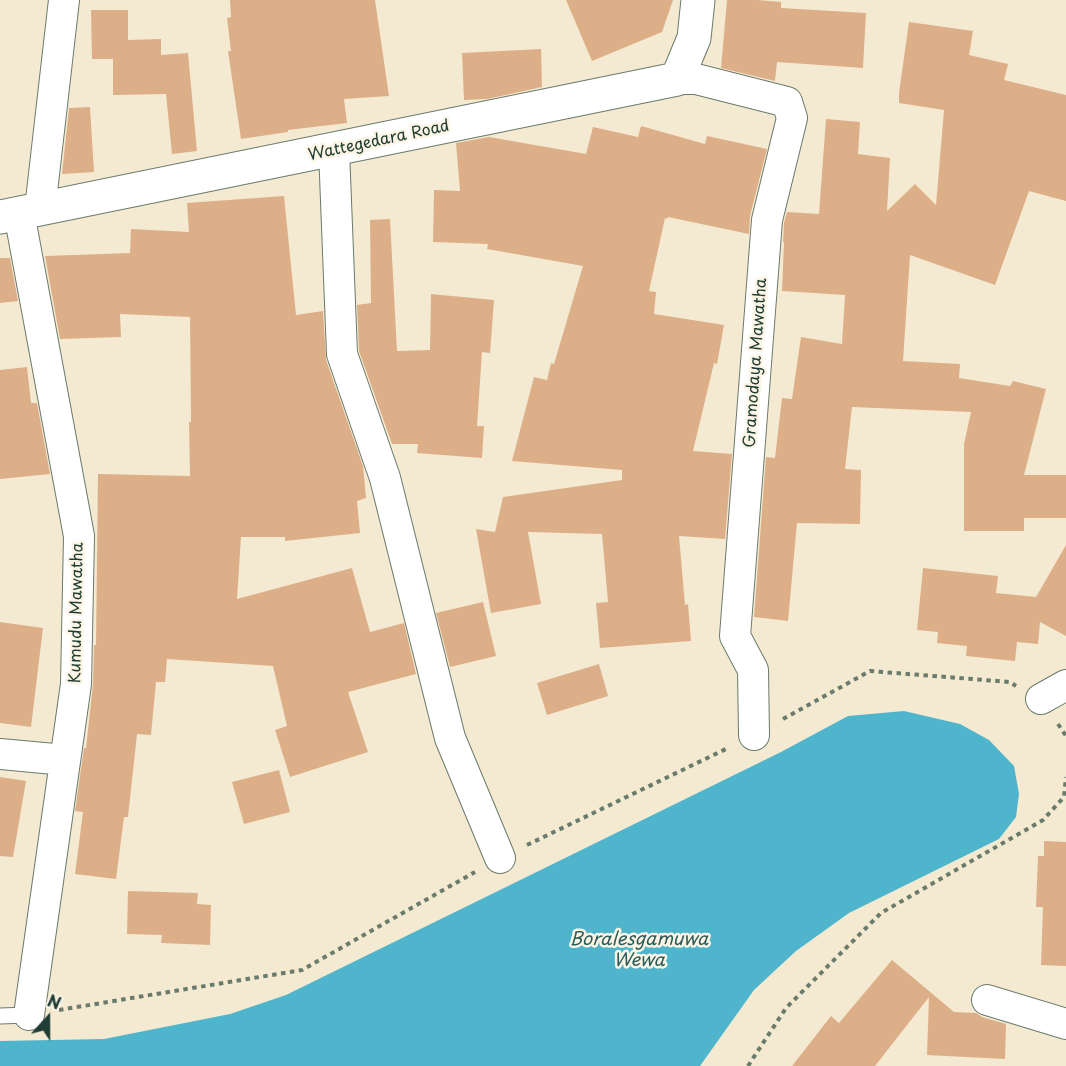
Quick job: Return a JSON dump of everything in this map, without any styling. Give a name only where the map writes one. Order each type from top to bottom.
[{"type":"street","name":"Kumudu Mawatha","points":[[29,1015],[76,684],[79,536],[20,213],[64,0]]},
{"type":"street","points":[[677,79],[694,38],[698,0]]},
{"type":"street","name":"Wattegedara Road","points":[[20,213],[677,79]]},
{"type":"street","name":"Gramodaya Mawatha","points":[[677,79],[696,79],[788,102],[792,118],[767,220],[735,636],[753,670],[754,735]]},
{"type":"street","points":[[334,150],[342,354],[385,478],[450,738],[500,858]]},
{"type":"street","points":[[0,754],[65,760]]},
{"type":"street","points":[[987,1000],[1066,1024]]},
{"type":"lane","points":[[0,1016],[29,1015]]},
{"type":"path","points":[[29,1015],[302,970],[500,858],[754,735],[870,671],[1010,682],[1054,692],[1066,736]]},
{"type":"path","points":[[748,1066],[786,1008],[881,913],[1043,820],[1064,797],[1066,777]]},
{"type":"water","name":"Boralesgamuwa Wewa","points":[[904,711],[960,724],[989,740],[1014,766],[1019,794],[1016,817],[999,839],[849,913],[796,951],[754,990],[700,1066],[0,1066],[0,1041],[104,1039],[230,1014],[286,995],[781,752],[848,716]]},
{"type":"building","points":[[230,0],[375,0],[389,96],[344,99],[347,123],[288,130],[288,132],[241,139],[228,51],[231,51],[227,18],[231,17]]},
{"type":"building","points":[[566,0],[673,0],[662,32],[592,61]]},
{"type":"building","points":[[727,0],[781,2],[781,8],[866,13],[863,68],[777,62],[775,81],[721,68]]},
{"type":"building","points":[[91,10],[128,10],[128,40],[161,39],[161,55],[188,53],[197,151],[172,154],[166,94],[113,95],[113,59],[92,59]]},
{"type":"building","points":[[909,22],[973,31],[969,55],[1008,64],[1004,80],[1066,95],[1066,201],[1029,191],[995,285],[910,255],[903,361],[960,364],[959,378],[1010,386],[1013,381],[1046,389],[1024,475],[1066,475],[1066,518],[1024,518],[1024,531],[964,531],[964,444],[971,412],[852,407],[845,469],[861,470],[860,524],[797,523],[788,621],[754,617],[766,457],[775,458],[782,398],[792,399],[801,337],[842,344],[845,295],[782,291],[784,223],[787,212],[819,214],[826,119],[860,122],[858,154],[890,158],[887,211],[915,184],[936,205],[944,110],[899,103]]},
{"type":"building","points":[[541,49],[542,87],[487,99],[464,100],[462,53]]},
{"type":"building","points":[[90,107],[94,172],[62,174],[69,108]]},
{"type":"building","points":[[641,126],[705,144],[707,136],[767,149],[750,216],[749,234],[665,218],[649,291],[656,292],[654,314],[724,325],[717,364],[714,363],[693,451],[732,454],[725,539],[679,536],[685,605],[688,604],[691,641],[600,648],[596,603],[608,602],[602,534],[528,532],[541,604],[491,613],[476,529],[495,532],[503,497],[622,480],[622,470],[512,461],[534,377],[547,380],[551,363],[554,364],[583,266],[487,249],[488,244],[433,242],[434,190],[460,191],[456,143],[489,137],[586,154],[593,127],[638,137]]},
{"type":"building","points":[[284,196],[296,315],[323,311],[326,360],[363,466],[366,498],[357,501],[360,533],[285,541],[285,537],[241,537],[237,599],[352,568],[370,632],[404,623],[416,674],[348,692],[368,752],[290,777],[275,730],[287,726],[273,666],[167,659],[165,682],[156,682],[151,735],[137,734],[128,817],[124,817],[116,879],[75,874],[83,812],[75,811],[84,748],[86,748],[93,684],[94,645],[96,645],[98,474],[190,476],[190,317],[120,314],[121,337],[60,339],[45,256],[130,253],[131,229],[189,232],[187,203]]},
{"type":"building","points":[[390,219],[397,351],[430,350],[431,294],[494,300],[490,353],[482,352],[477,426],[484,426],[482,458],[417,453],[418,444],[392,444],[359,351],[357,305],[371,303],[370,220]]},
{"type":"building","points":[[0,258],[10,258],[18,301],[0,303]]},
{"type":"building","points":[[27,367],[31,403],[37,403],[50,474],[0,479],[0,370]]},
{"type":"building","points":[[1066,545],[1066,636],[1040,622],[1038,644],[1017,642],[1015,661],[966,656],[967,646],[937,643],[938,632],[917,630],[923,568],[998,576],[996,593],[1036,597]]},
{"type":"building","points":[[483,602],[496,656],[450,667],[436,613]]},
{"type":"building","points":[[0,622],[43,628],[31,727],[0,723]]},
{"type":"building","points":[[599,664],[608,696],[547,715],[537,683]]},
{"type":"building","points":[[279,770],[290,812],[244,824],[232,782]]},
{"type":"building","points":[[0,777],[26,781],[13,857],[0,856]]},
{"type":"building","points":[[1044,841],[1066,842],[1066,966],[1041,965],[1043,907],[1036,907],[1038,856],[1044,856]]},
{"type":"building","points":[[128,891],[198,893],[197,904],[211,905],[210,945],[161,943],[162,935],[127,934]]},
{"type":"building","points":[[892,960],[954,1012],[976,1013],[1006,1024],[1005,1059],[927,1055],[929,997],[875,1066],[792,1066],[831,1016],[839,1023]]}]
